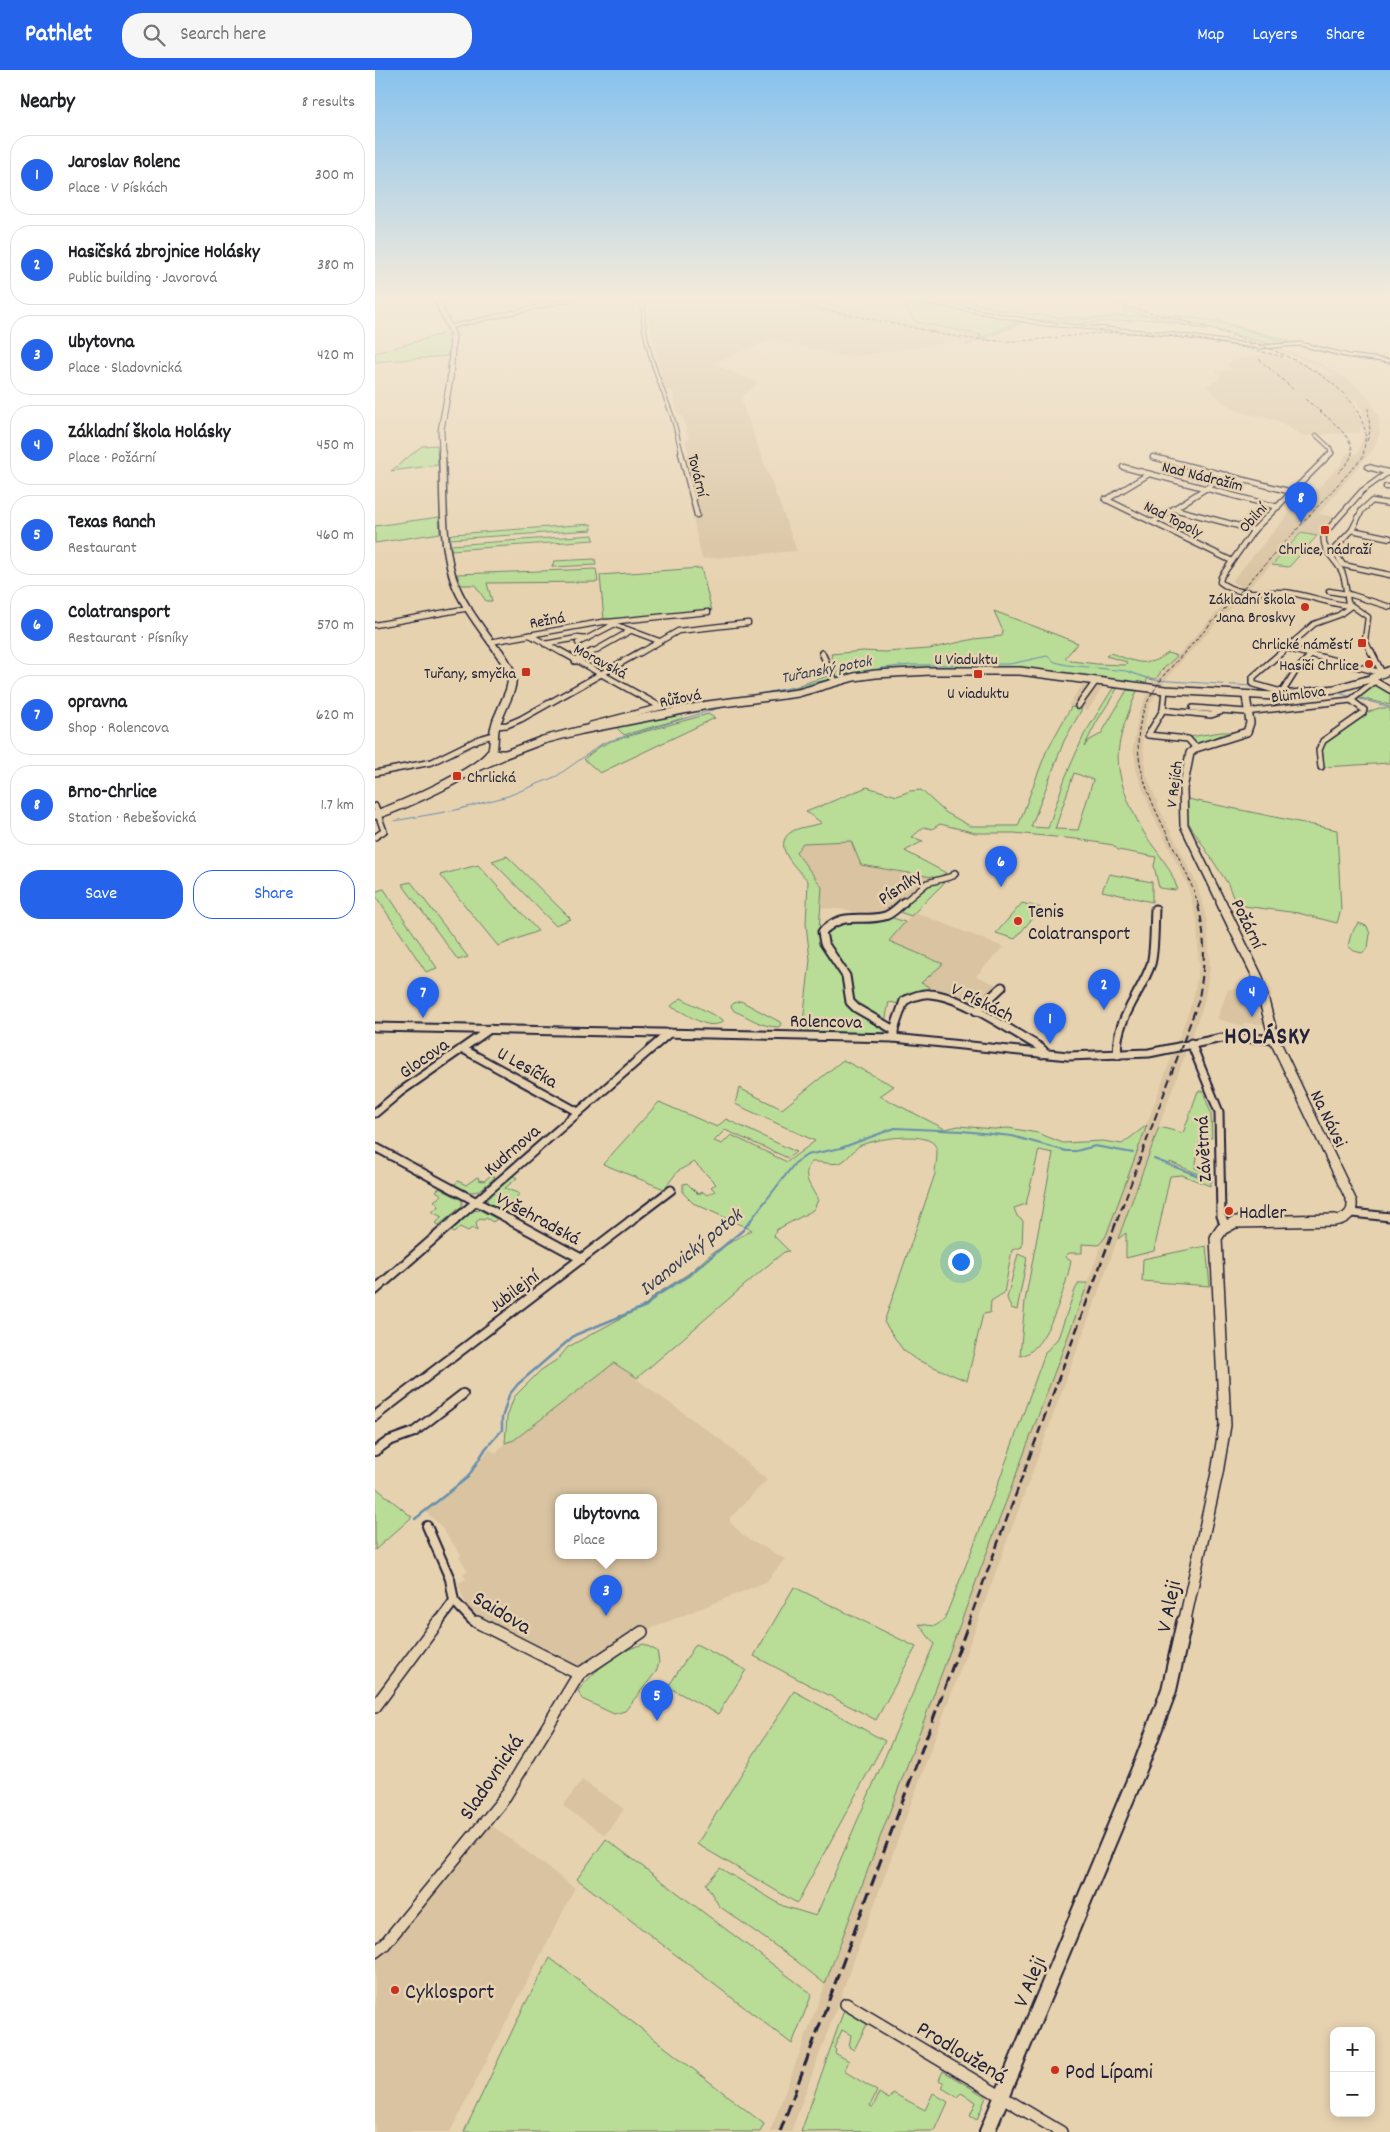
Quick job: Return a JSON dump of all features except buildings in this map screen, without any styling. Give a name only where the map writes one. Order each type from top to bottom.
[{"type":"main road","points":[[376,815],[471,770],[489,754],[493,747],[495,726],[513,679],[510,668],[473,616],[453,580],[445,534],[441,430],[448,393]]},
{"type":"street","name":"Tovární","points":[[663,393],[667,407],[671,412],[697,515]]},
{"type":"street","name":"Obilní","points":[[1316,435],[1330,448],[1331,454],[1254,530],[1220,582],[1225,587],[1241,591],[1261,594],[1288,593],[1351,606]]},
{"type":"street","points":[[1153,457],[1292,492]]},
{"type":"street","name":"Nad Nádražím","points":[[1123,467],[1277,507]]},
{"type":"street","points":[[1368,468],[1389,472]]},
{"type":"street","points":[[1382,674],[1365,640],[1368,617],[1347,603],[1342,572],[1326,549],[1323,537],[1371,481],[1389,472]]},
{"type":"street","name":"Nad Topoly","points":[[1149,474],[1106,499],[1232,561]]},
{"type":"street","points":[[1153,522],[1227,476]]},
{"type":"street","points":[[1390,504],[1372,501],[1362,510],[1352,530],[1335,548],[1342,565],[1390,575]]},
{"type":"street","points":[[1174,509],[1254,530]]},
{"type":"street","points":[[1352,530],[1390,538]]},
{"type":"street","points":[[1344,579],[1348,578],[1355,568]]},
{"type":"street","points":[[1329,591],[1390,607]]},
{"type":"street","points":[[1351,606],[1337,616],[1315,624],[1253,678],[1253,684],[1292,695],[1373,680],[1390,690]]},
{"type":"street","points":[[375,625],[469,608]]},
{"type":"street","name":"Režná","points":[[611,624],[613,620],[708,612]]},
{"type":"street","points":[[495,726],[507,725],[521,718],[680,630],[749,623]]},
{"type":"street","points":[[578,643],[611,624]]},
{"type":"street","name":"Režná","points":[[490,642],[611,624],[659,641]]},
{"type":"street","points":[[575,661],[630,631]]},
{"type":"street","name":"Moravská","points":[[530,635],[661,707]]},
{"type":"street","points":[[545,644],[577,638],[587,639]]},
{"type":"street","points":[[1286,648],[1382,674]]},
{"type":"street","points":[[822,654],[835,681]]},
{"type":"street","points":[[1283,691],[1295,672],[1311,654]]},
{"type":"street","points":[[1321,767],[1319,750],[1323,741],[1363,713],[1364,710],[1353,698],[1373,680],[1390,670]]},
{"type":"street","name":"U Viaduktu","points":[[777,696],[817,688],[835,681],[875,674],[931,671],[1029,672],[1165,690],[1246,696],[1292,695]]},
{"type":"street","points":[[1078,706],[1097,681]]},
{"type":"street","name":"V Rejích","points":[[1165,690],[1163,710],[1148,735],[1188,739],[1196,748]]},
{"type":"street","name":"Růžová","points":[[489,754],[508,753],[543,740],[707,705],[777,696]]},
{"type":"street","name":"V Rejích","points":[[1184,825],[1182,811],[1189,758],[1196,748],[1205,744],[1245,734],[1251,726],[1246,696]]},
{"type":"street","name":"Blümlova","points":[[1222,711],[1248,712],[1353,698]]},
{"type":"street","name":"Růžová","points":[[589,729],[591,725],[661,707]]},
{"type":"street","points":[[1193,708],[1222,711]]},
{"type":"street","points":[[1163,710],[1211,715],[1222,711]]},
{"type":"street","points":[[375,773],[439,760],[483,737],[493,735]]},
{"type":"street","points":[[471,770],[508,753]]},
{"type":"street","points":[[375,806],[376,815],[382,819],[384,831],[375,837]]},
{"type":"street","name":"Požární","points":[[1184,825],[1257,978],[1274,1039]]},
{"type":"street","name":"Písníky","points":[[894,1030],[856,1008],[851,1002],[846,976],[824,943],[822,932],[829,923],[838,918],[878,918],[887,916],[927,883],[953,876],[955,873]]},
{"type":"street","points":[[1118,1055],[1116,1043],[1120,1030],[1151,963],[1155,909]]},
{"type":"street","points":[[976,1010],[1002,987]]},
{"type":"street","name":"V Pískách","points":[[894,1030],[904,1001],[916,995],[932,994],[976,1010],[1038,1046],[1043,1050],[1043,1054]]},
{"type":"street","name":"Rolencova","points":[[375,1027],[894,1038],[1043,1054],[1118,1055],[1149,1053],[1192,1047],[1221,1038],[1274,1039]]},
{"type":"street","name":"Glocova","points":[[375,1112],[400,1092],[490,1029]]},
{"type":"street","points":[[894,1030],[894,1038]]},
{"type":"street","name":"Kudrnova","points":[[375,1290],[669,1033]]},
{"type":"street","name":"Na Návsi","points":[[1274,1039],[1351,1198],[1354,1206],[1352,1212]]},
{"type":"street","name":"Závětrná","points":[[1192,1047],[1219,1112],[1221,1216],[1225,1226]]},
{"type":"street","name":"U Lesíčka","points":[[463,1048],[578,1112]]},
{"type":"street","name":"Vyšehradská","points":[[375,1147],[582,1258]]},
{"type":"street","name":"Jubilejní","points":[[375,1416],[671,1190]]},
{"type":"street","points":[[1225,1226],[1243,1221],[1339,1220],[1347,1218],[1352,1212],[1390,1217]]},
{"type":"street","name":"V Aleji","points":[[1001,2097],[1142,1762],[1169,1690],[1223,1442],[1225,1397],[1215,1241],[1219,1232],[1225,1226]]},
{"type":"street","points":[[375,1451],[389,1441],[414,1432],[463,1394]]},
{"type":"street","name":"Saidova","points":[[427,1526],[450,1579],[453,1601],[471,1620],[579,1674]]},
{"type":"street","points":[[375,1707],[453,1601]]},
{"type":"street","name":"Sladovnická","points":[[375,1952],[384,1945],[503,1800],[579,1674],[642,1632]]},
{"type":"street","name":"Prodloužená","points":[[845,2004],[1061,2132]]},
{"type":"street","points":[[987,2132],[1001,2097]]},
{"type":"shaded area","points":[[673,393],[746,393],[742,399],[743,406],[797,551],[702,559],[689,500],[702,499],[685,440],[689,439],[682,416],[677,413]]},
{"type":"shaded area","points":[[1214,393],[1364,393],[1369,398],[1379,418],[1380,432],[1373,449],[1319,514],[1336,517],[1319,536],[1301,533],[1297,536],[1177,666],[1160,687],[1150,705],[1142,739],[1146,773],[1160,810],[1197,884],[1207,921],[1210,968],[1204,1003],[791,2132],[770,2132],[1193,1000],[1199,966],[1197,921],[1187,884],[1151,811],[1137,773],[1133,747],[1139,712],[1146,696],[1160,675],[1241,586],[1231,582],[1297,504],[1317,489],[1339,467],[1347,453],[1357,454],[1365,434],[1362,411],[1356,399],[1351,403],[1362,423],[1360,432],[1303,436],[1276,420],[1240,412],[1221,401]]},
{"type":"shaded area","points":[[1085,681],[1105,684],[1088,710],[1068,706]]},
{"type":"shaded area","points":[[852,841],[861,865],[938,878],[922,883],[885,914],[855,915],[849,910],[822,908],[822,887],[796,852],[803,843]]},
{"type":"shaded area","points":[[915,912],[1003,947],[976,976],[997,985],[974,1006],[921,983],[942,964],[888,941]]},
{"type":"shaded area","points":[[1228,989],[1255,990],[1257,998],[1253,999],[1258,1000],[1260,1018],[1263,1018],[1264,1024],[1243,1023],[1243,1026],[1217,1019]]},
{"type":"shaded area","points":[[614,1363],[721,1440],[767,1480],[730,1518],[730,1522],[744,1536],[785,1559],[766,1582],[642,1632],[578,1670],[474,1615],[465,1603],[458,1583],[466,1579],[463,1574],[468,1571],[459,1557],[461,1555],[439,1524],[426,1512],[469,1477],[489,1449],[496,1453],[505,1443],[514,1440]]},
{"type":"shaded area","points":[[582,1780],[624,1809],[605,1835],[563,1806]]},
{"type":"shaded area","points":[[482,1818],[575,1888],[450,2132],[375,2132],[375,1944]]},
{"type":"green space","points":[[437,445],[438,465],[391,471],[422,446]]},
{"type":"green space","points":[[439,517],[440,533],[375,543],[375,526]]},
{"type":"green space","points":[[591,524],[592,530],[450,539],[450,535],[453,534]]},
{"type":"green space","points":[[1301,533],[1317,536],[1289,567],[1272,565]]},
{"type":"green space","points":[[593,535],[594,540],[451,550],[451,545]]},
{"type":"green space","points":[[595,559],[596,565],[552,567],[554,561]]},
{"type":"green space","points":[[701,568],[712,611],[604,620],[600,575]]},
{"type":"green space","points":[[596,569],[598,582],[487,583],[492,601],[486,601],[475,585],[461,585],[457,574]]},
{"type":"green space","points":[[994,611],[1078,643],[1065,658],[1071,661],[1125,665],[1127,662],[1106,656],[1110,653],[1133,661],[1146,662],[1153,661],[1168,653],[1177,656],[1162,670],[1156,679],[1148,678],[1145,685],[1028,669],[873,672],[808,688],[774,694],[777,691],[801,687],[799,685],[837,673],[831,654],[929,649],[974,639],[1002,636],[1003,631]]},
{"type":"green space","points":[[1376,684],[1390,692],[1390,705],[1356,697]]},
{"type":"green space","points":[[1113,688],[1117,689],[1084,747],[1088,741],[1101,734],[1127,690],[1137,691],[1120,739],[1118,757],[1121,781],[1135,815],[1146,836],[1167,866],[1177,888],[1175,890],[1159,888],[1154,866],[1156,857],[1118,850],[1113,845],[1076,839],[1014,833],[976,833],[940,824],[932,829],[924,827],[912,837],[923,841],[905,851],[946,873],[938,878],[861,865],[851,841],[803,843],[796,852],[822,887],[819,931],[843,978],[847,1002],[885,1028],[884,1034],[802,1031],[810,960],[806,924],[808,881],[788,858],[784,844],[785,838],[794,830],[822,823],[806,812],[867,787],[897,796],[910,791],[921,790],[945,812],[970,826],[1018,826],[1046,752],[1071,707],[1082,709],[1064,741],[1031,827],[1048,828],[1065,778],[1084,735]],"holes":[[[1074,773],[1093,780],[1078,830],[1055,829]]]},
{"type":"green space","points":[[1379,708],[1390,708],[1390,763],[1324,767],[1321,747],[1325,742],[1366,713]]},
{"type":"green space","points":[[679,713],[684,718],[624,735],[615,726]]},
{"type":"green space","points":[[708,714],[715,718],[600,773],[584,759],[599,747],[611,741]]},
{"type":"green space","points":[[1221,732],[1245,732],[1236,736],[1195,744],[1189,737]]},
{"type":"green space","points":[[1188,799],[1337,830],[1341,910],[1337,923],[1298,913],[1236,905],[1228,884],[1186,819],[1185,813]]},
{"type":"green space","points":[[507,856],[571,919],[555,925],[492,861]]},
{"type":"green space","points":[[478,865],[538,931],[498,946],[440,875]]},
{"type":"green space","points":[[1109,874],[1152,882],[1152,902],[1102,891]]},
{"type":"green space","points":[[939,880],[944,883],[911,916],[896,911],[922,888]]},
{"type":"green space","points":[[411,882],[468,957],[458,960],[402,884]]},
{"type":"green space","points":[[384,889],[437,968],[426,972],[375,895],[375,892]]},
{"type":"green space","name":"Tenis Colatransport","points":[[1022,903],[1041,908],[1015,939],[996,933]]},
{"type":"green space","points":[[890,917],[905,922],[889,941],[943,964],[921,983],[930,987],[928,991],[900,1004],[889,1002],[885,1022],[854,1002],[849,975],[830,947],[826,933],[844,920]]},
{"type":"green space","points":[[1358,923],[1367,926],[1370,934],[1368,948],[1362,953],[1354,951],[1348,946],[1351,934]]},
{"type":"green space","points":[[681,998],[723,1020],[723,1022],[716,1024],[704,1023],[671,1006]]},
{"type":"green space","points":[[741,1001],[781,1024],[779,1027],[772,1027],[734,1011],[731,1006]]},
{"type":"green space","points":[[843,1060],[894,1086],[880,1096],[945,1129],[959,1126],[994,1129],[1008,1128],[1038,1133],[1063,1143],[1103,1141],[1122,1144],[1147,1125],[1106,1236],[1099,1245],[1082,1244],[1082,1253],[1069,1253],[1065,1257],[1071,1261],[1065,1285],[1054,1316],[1047,1331],[1038,1343],[1029,1352],[1020,1356],[1025,1301],[1053,1153],[1039,1150],[1026,1204],[1014,1208],[1017,1216],[1023,1221],[1022,1247],[1012,1250],[1004,1293],[991,1301],[990,1313],[983,1314],[967,1381],[915,1359],[903,1350],[884,1322],[935,1174],[937,1154],[934,1144],[920,1138],[909,1137],[875,1141],[859,1146],[839,1163],[812,1162],[807,1171],[807,1176],[818,1200],[814,1209],[776,1230],[774,1236],[789,1251],[784,1252],[761,1271],[637,1378],[614,1363],[514,1440],[505,1443],[507,1417],[514,1397],[541,1370],[558,1359],[568,1347],[645,1305],[655,1295],[688,1274],[712,1253],[752,1230],[693,1203],[683,1193],[683,1184],[687,1183],[698,1194],[703,1192],[707,1195],[715,1191],[711,1187],[716,1184],[694,1162],[678,1171],[664,1189],[603,1164],[659,1102],[717,1127],[726,1119],[796,1152],[788,1158],[725,1130],[714,1141],[722,1144],[731,1135],[787,1162],[815,1141],[735,1104],[739,1088],[782,1109]]},
{"type":"green space","points":[[1198,1091],[1203,1091],[1211,1113],[1212,1138],[1201,1137],[1195,1168],[1212,1174],[1211,1179],[1170,1162],[1170,1165],[1211,1181],[1210,1186],[1182,1175],[1170,1176],[1154,1251],[1126,1258],[1126,1233],[1118,1239],[1159,1127],[1183,1133]]},
{"type":"green space","points":[[491,1175],[495,1177],[476,1192],[467,1191],[454,1185],[458,1181],[466,1185],[477,1177],[479,1178],[478,1180],[484,1181]]},
{"type":"green space","points":[[512,1175],[517,1178],[505,1188],[520,1194],[506,1206],[515,1212],[511,1216],[487,1202],[487,1197]]},
{"type":"green space","points":[[439,1188],[462,1200],[462,1206],[439,1225],[436,1223],[442,1217],[432,1212],[439,1206],[434,1201],[442,1195],[436,1191]]},
{"type":"green space","points":[[480,1210],[497,1219],[493,1222],[486,1218],[484,1220],[480,1219],[476,1222],[477,1231],[472,1228],[468,1231],[460,1227],[454,1233],[449,1230],[472,1211]]},
{"type":"green space","points":[[1206,1246],[1210,1286],[1142,1281],[1143,1259]]},
{"type":"green space","points":[[1018,1254],[1027,1258],[1017,1310],[1011,1308],[1007,1298]]},
{"type":"green space","points":[[1079,1283],[1088,1283],[825,1984],[794,1959],[719,1906],[706,1884],[720,1868],[783,1906],[816,1916],[934,1644],[919,1624],[935,1626],[944,1620],[995,1492],[1045,1353],[1058,1338]]},
{"type":"green space","points":[[375,1487],[412,1517],[375,1550]]},
{"type":"green space","points":[[794,1587],[916,1647],[876,1720],[754,1656]]},
{"type":"green space","points":[[644,1644],[657,1651],[659,1662],[656,1672],[625,1711],[614,1714],[582,1699],[578,1691],[599,1669],[625,1651]]},
{"type":"green space","points":[[696,1644],[746,1670],[718,1714],[668,1687]]},
{"type":"green space","points":[[794,1691],[885,1741],[797,1903],[697,1844]]},
{"type":"green space","points":[[606,1839],[812,1994],[792,2044],[577,1879]]},
{"type":"green space","points":[[550,1958],[764,2124],[760,2132],[464,2132],[523,2008]]},
{"type":"green space","points":[[844,2010],[867,2024],[854,2050],[849,2047],[851,2035],[842,2030],[834,2048],[836,2050],[835,2053],[849,2061],[844,2071],[877,2091],[870,2106],[873,2107],[879,2093],[889,2099],[893,2093],[925,2110],[933,2093],[948,2102],[935,2131],[801,2132]]},
{"type":"green space","points":[[943,2071],[986,2097],[977,2120],[970,2116],[976,2102],[961,2093],[957,2097],[942,2088],[944,2083],[939,2080]]},
{"type":"waterway","name":"Tuřanský potok","points":[[741,698],[883,668],[910,665],[1010,664],[1047,656],[1055,662],[1067,665],[1126,671],[1153,680],[1252,686]]},
{"type":"waterway","name":"Tuřanský potok","points":[[1334,692],[1390,707]]},
{"type":"waterway","name":"Tuřanský potok","points":[[394,821],[456,810],[508,796],[557,776],[603,743],[729,705]]},
{"type":"waterway","name":"Ivanovický potok","points":[[750,1221],[795,1163],[807,1155],[841,1148],[895,1128],[962,1131],[1012,1136],[1066,1151],[1076,1151],[1095,1146],[1133,1153]]},
{"type":"waterway","name":"Ivanovický potok","points":[[1154,1159],[1212,1181]]},
{"type":"waterway","name":"Ivanovický potok","points":[[415,1519],[468,1477],[486,1448],[502,1430],[502,1418],[509,1395],[518,1384],[575,1335],[646,1306],[656,1296],[688,1276],[743,1230],[751,1220]]},
{"type":"railway","points":[[1198,904],[1189,880],[1154,806],[1145,781],[1139,756],[1139,730],[1146,705],[1164,675],[1363,457],[1365,430],[1349,399],[1342,393]]},
{"type":"railway","points":[[1305,399],[1333,422],[1350,443],[1351,457],[1338,473]]},
{"type":"railway","points":[[1367,441],[1370,431],[1368,408]]},
{"type":"railway","points":[[1117,1221],[1198,1002],[1202,977],[1204,940],[1197,902]]},
{"type":"railway","points":[[968,1624],[1117,1220]]},
{"type":"railway","points":[[780,2132],[969,1622]]},
{"type":"place","name":"Brno-Chrlice","points":[[1301,523]]},
{"type":"place","name":"Chrlice, nádraží","points":[[1325,530]]},
{"type":"place","name":"Základní škola Jana Broskvy","points":[[1305,607]]},
{"type":"place","name":"Chrlické náměstí","points":[[1362,643]]},
{"type":"place","name":"Hasiči Chrlice","points":[[1369,664]]},
{"type":"place","name":"Tuřany, smyčka","points":[[526,672]]},
{"type":"place","name":"U viaduktu","points":[[978,674]]},
{"type":"place","name":"Chrlická","points":[[457,776]]},
{"type":"place","name":"Colatransport","points":[[1001,887]]},
{"type":"place","name":"Tenis Colatransport","points":[[1018,921]]},
{"type":"place","name":"Hasičská zbrojnice Holásky","points":[[1104,1010]]},
{"type":"place","name":"Základní škola Holásky","points":[[1252,1017]]},
{"type":"place","name":"opravna","points":[[423,1018]]},
{"type":"place","name":"Jaroslav Rolenc","points":[[1050,1044]]},
{"type":"place","name":"Hadler","points":[[1229,1211]]},
{"type":"place","name":"Ubytovna","points":[[606,1616]]},
{"type":"place","name":"Texas Ranch","points":[[657,1721]]},
{"type":"place","name":"Cyklosport","points":[[395,1990]]},
{"type":"place","name":"Pod Lípami","points":[[1055,2070]]},
{"type":"district","name":"HOLÁSKY","points":[[1267,1035]]}]
